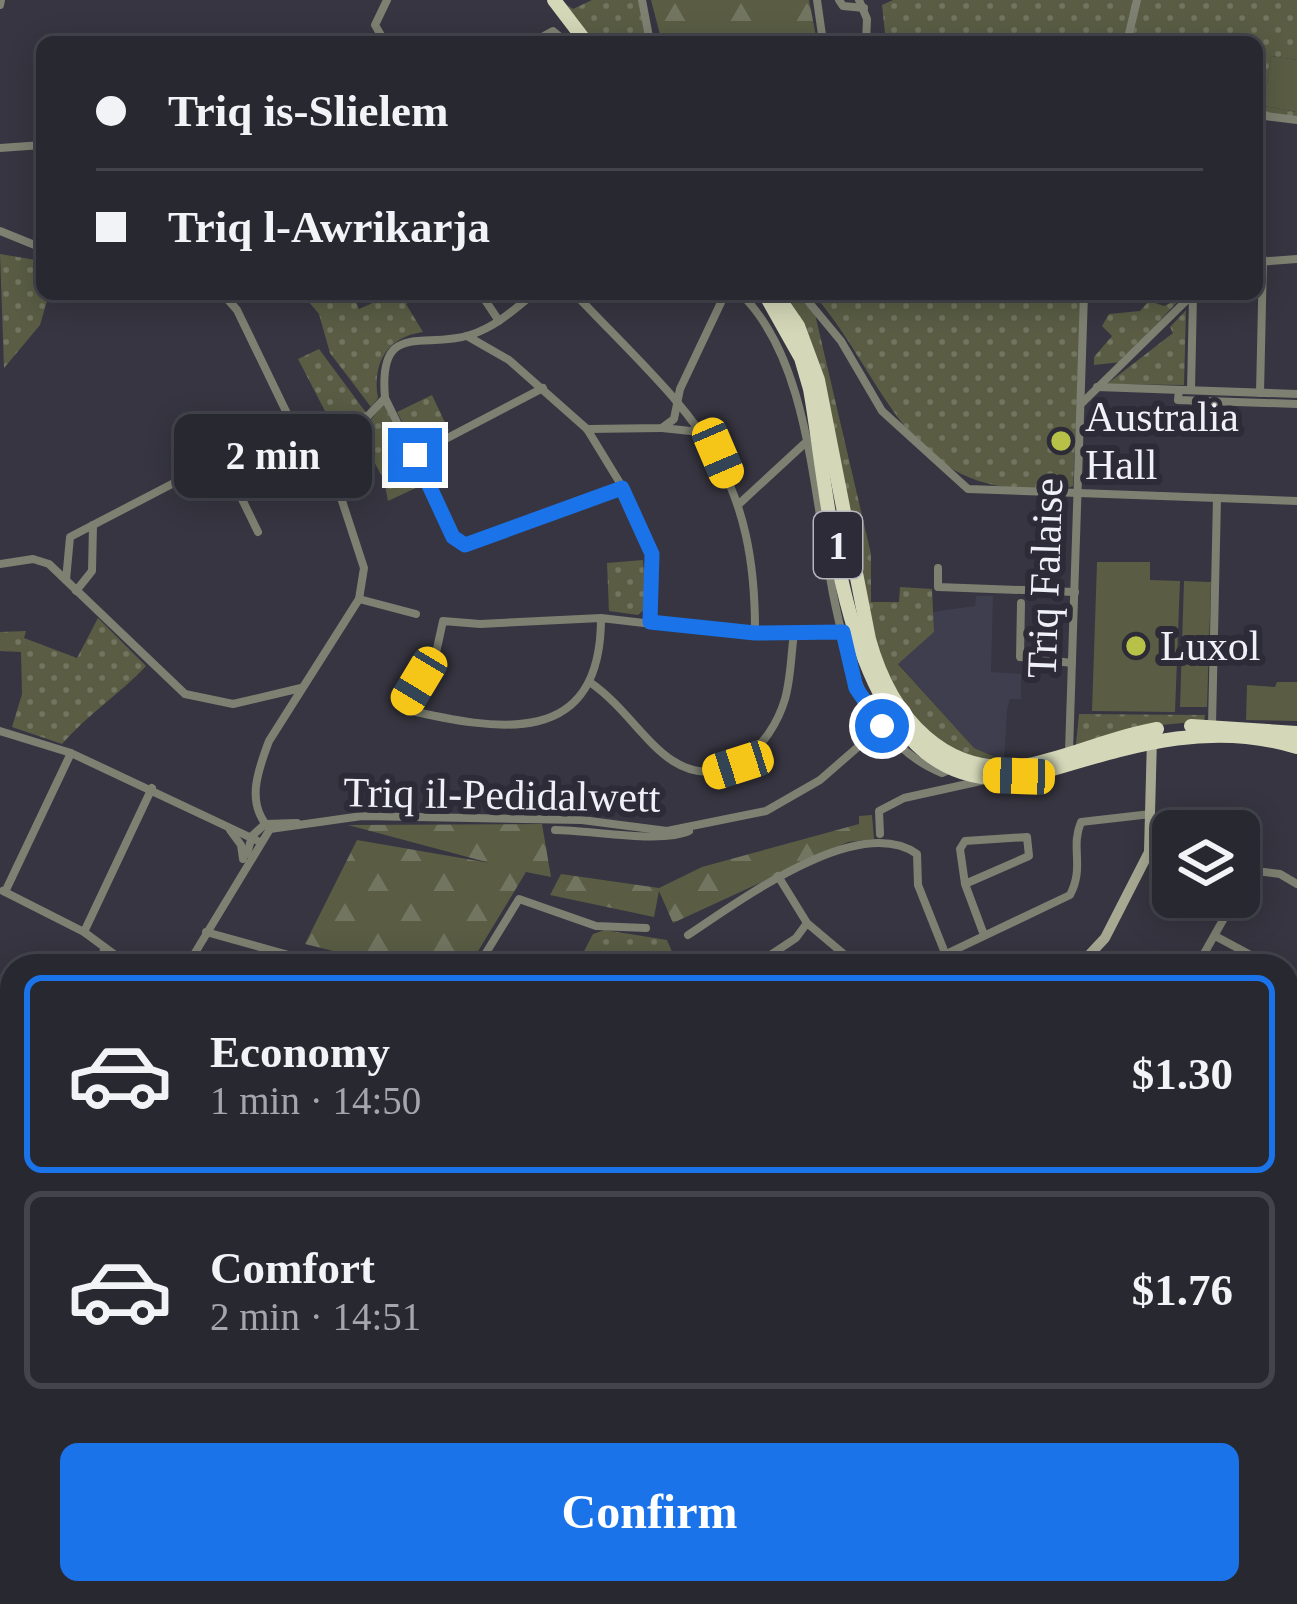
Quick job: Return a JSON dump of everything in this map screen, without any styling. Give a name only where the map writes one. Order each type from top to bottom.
[{"type":"highway","points":[[549,0],[567,36]]},
{"type":"highway","points":[[549,0],[581,36]]},
{"type":"highway","name":"1","points":[[768,300],[801,358],[810,389],[857,641],[872,686],[891,719],[921,749],[948,770],[1019,776],[1152,738],[1297,735]]},
{"type":"highway","name":"1","points":[[779,300],[812,356],[881,684],[900,714],[928,741],[982,763],[1032,764],[1151,730],[1212,725],[1277,736],[1297,747]]},
{"type":"highway","points":[[1277,736],[1297,761]]},
{"type":"main road","points":[[1152,738],[1152,810]]},
{"type":"main road","points":[[1090,954],[1105,938],[1149,852],[1152,814]]},
{"type":"street","points":[[382,36],[375,25],[387,0]]},
{"type":"street","points":[[642,0],[649,36]]},
{"type":"street","points":[[817,0],[813,2],[822,36]]},
{"type":"street","points":[[839,0],[843,6],[861,4],[865,36]]},
{"type":"street","points":[[1128,36],[1137,0]]},
{"type":"street","points":[[1263,116],[1297,121]]},
{"type":"street","points":[[0,148],[36,145]]},
{"type":"street","points":[[0,231],[36,246]]},
{"type":"street","points":[[1263,260],[1297,259]]},
{"type":"street","points":[[194,954],[269,824],[255,794],[269,741],[359,599],[364,568],[328,458],[295,430],[228,300]]},
{"type":"street","points":[[485,300],[499,322]]},
{"type":"street","points":[[526,300],[499,322],[467,336],[418,338],[397,346],[385,363],[385,398],[453,537],[465,545],[622,488]]},
{"type":"street","points":[[581,300],[718,453],[752,549],[755,633]]},
{"type":"street","points":[[662,428],[674,419],[677,402],[722,300]]},
{"type":"street","points":[[745,300],[794,378],[856,688],[904,750],[948,770],[950,786]]},
{"type":"street","points":[[807,300],[841,341],[882,411],[968,489],[1297,500]]},
{"type":"street","name":"Triq Falaise","points":[[1069,753],[1084,300]]},
{"type":"street","points":[[1081,404],[1174,319],[1188,300]]},
{"type":"street","points":[[1191,391],[1193,300]]},
{"type":"street","points":[[1260,300],[1260,393]]},
{"type":"street","points":[[467,336],[543,388],[587,429],[622,488],[652,554],[650,622]]},
{"type":"street","points":[[1097,387],[1297,394]]},
{"type":"street","points":[[415,455],[543,388]]},
{"type":"street","points":[[1179,390],[1178,400],[1297,404]]},
{"type":"street","points":[[328,458],[385,398]]},
{"type":"street","points":[[587,429],[662,428],[701,433]]},
{"type":"street","points":[[739,504],[805,443]]},
{"type":"street","points":[[66,581],[67,541],[222,458],[259,532]]},
{"type":"street","points":[[1212,725],[1217,498]]},
{"type":"street","points":[[76,591],[92,572],[94,525]]},
{"type":"street","points":[[0,564],[33,559],[66,581],[185,694],[233,704],[302,688]]},
{"type":"street","points":[[938,568],[938,587],[1075,592]]},
{"type":"street","points":[[359,599],[416,614]]},
{"type":"street","points":[[1021,603],[1020,657],[1072,663]]},
{"type":"street","points":[[601,618],[591,683],[559,717],[538,724],[483,723],[403,709],[436,653],[443,621],[481,625],[601,618],[755,633],[843,632]]},
{"type":"street","points":[[591,683],[620,703],[672,760],[714,772],[738,765],[760,746],[784,700],[794,633]]},
{"type":"street","name":"Triq il-Pedidalwett","points":[[269,824],[362,816],[582,820],[667,832],[766,811],[820,780],[882,726]]},
{"type":"street","points":[[0,731],[71,753],[152,788],[255,842]]},
{"type":"street","points":[[71,753],[2,891],[84,932],[113,954]]},
{"type":"street","points":[[880,834],[879,811],[904,798],[1019,776]]},
{"type":"street","points":[[84,932],[152,788]]},
{"type":"street","points":[[688,935],[778,876],[843,849],[903,844],[917,854],[918,885],[945,953],[1070,895],[1081,874],[1077,831],[1081,822],[1152,814]]},
{"type":"street","points":[[227,826],[237,839],[243,867]]},
{"type":"street","points":[[555,830],[614,830],[666,840],[698,826]]},
{"type":"street","points":[[965,884],[1029,856],[1027,838],[965,842],[960,849],[965,884],[984,935]]},
{"type":"street","points":[[237,839],[255,842]]},
{"type":"street","points":[[1260,871],[1280,874],[1297,884]]},
{"type":"street","points":[[778,876],[807,923],[843,954]]},
{"type":"street","points":[[486,953],[519,898],[596,926],[646,928]]},
{"type":"street","points":[[1205,954],[1226,918]]},
{"type":"street","points":[[772,954],[796,938],[807,923]]},
{"type":"street","points":[[206,932],[285,954]]},
{"type":"street","points":[[1217,937],[1248,954]]},
{"type":"street","points":[[102,954],[105,948]]},
{"type":"shaded area","points":[[976,596],[993,596],[991,672],[1021,674],[1021,699],[1010,699],[1007,710],[1004,761],[974,748],[898,663],[934,632],[932,612],[975,606]]},
{"type":"green space","points":[[560,0],[573,9],[592,0],[639,0],[648,36],[590,36]]},
{"type":"green space","points":[[651,0],[809,0],[816,36],[660,36]]},
{"type":"green space","points":[[893,0],[1297,0],[1297,60],[1271,56],[1264,106],[1297,112],[1297,118],[1263,113],[1263,36],[885,36],[882,5]]},
{"type":"green space","points":[[1271,56],[1297,60],[1297,112],[1264,106]]},
{"type":"green space","points":[[0,254],[36,260],[36,300],[47,300],[40,325],[4,368]]},
{"type":"green space","points":[[307,300],[355,300],[359,309],[379,300],[412,300],[406,304],[423,332],[400,340],[385,354],[377,374],[378,398],[371,407],[330,353],[319,314]]},
{"type":"green space","points":[[787,300],[801,300],[815,314],[871,554],[871,602],[899,602],[900,587],[932,589],[934,632],[898,664],[974,748],[1004,761],[950,748],[912,716],[885,667],[865,607],[825,404],[808,343]]},
{"type":"green space","points":[[818,300],[1082,300],[1073,486],[1019,488],[980,481],[947,466],[897,416]]},
{"type":"green space","points":[[1179,300],[1121,362],[1094,365],[1094,357],[1112,336],[1102,326],[1109,314],[1140,311],[1149,301],[1164,306]]},
{"type":"green space","points":[[1186,310],[1184,385],[1107,384],[1173,333],[1170,327]]},
{"type":"green space","points":[[319,349],[367,414],[339,438],[298,359]]},
{"type":"green space","points":[[432,395],[449,431],[421,445],[412,441],[397,412]]},
{"type":"green space","points":[[384,404],[420,486],[388,501],[384,480],[359,434]]},
{"type":"green space","points":[[643,560],[646,608],[638,615],[609,611],[607,563]]},
{"type":"green space","name":"Luxol","points":[[1097,562],[1150,562],[1150,580],[1180,581],[1175,712],[1092,711]]},
{"type":"green space","points":[[1184,581],[1211,582],[1207,707],[1180,707]]},
{"type":"green space","points":[[98,618],[146,666],[62,744],[12,727],[22,694],[21,652],[0,651],[0,632],[26,631],[24,638],[77,658]]},
{"type":"green space","points":[[1277,682],[1297,682],[1297,721],[1246,720],[1247,685],[1275,687]]},
{"type":"green space","points":[[1079,714],[1205,715],[1204,721],[1140,727],[1076,745]]},
{"type":"green space","points":[[872,815],[874,839],[848,842],[673,923],[659,891],[654,917],[550,895],[561,874],[659,888],[702,867],[859,824],[859,816]]},
{"type":"green space","points":[[542,824],[551,877],[526,872],[476,954],[345,954],[305,944],[357,840],[490,863],[348,825]]},
{"type":"green space","points":[[605,930],[667,940],[673,954],[583,954],[593,934]]},
{"type":"place","name":"Australia Hall","points":[[1061,441]]},
{"type":"place","name":"Luxol","points":[[1136,646]]},
{"type":"route","points":[[415,455],[453,537],[465,545],[622,488],[652,554],[650,622],[755,633],[843,632],[856,688],[882,726]]}]
